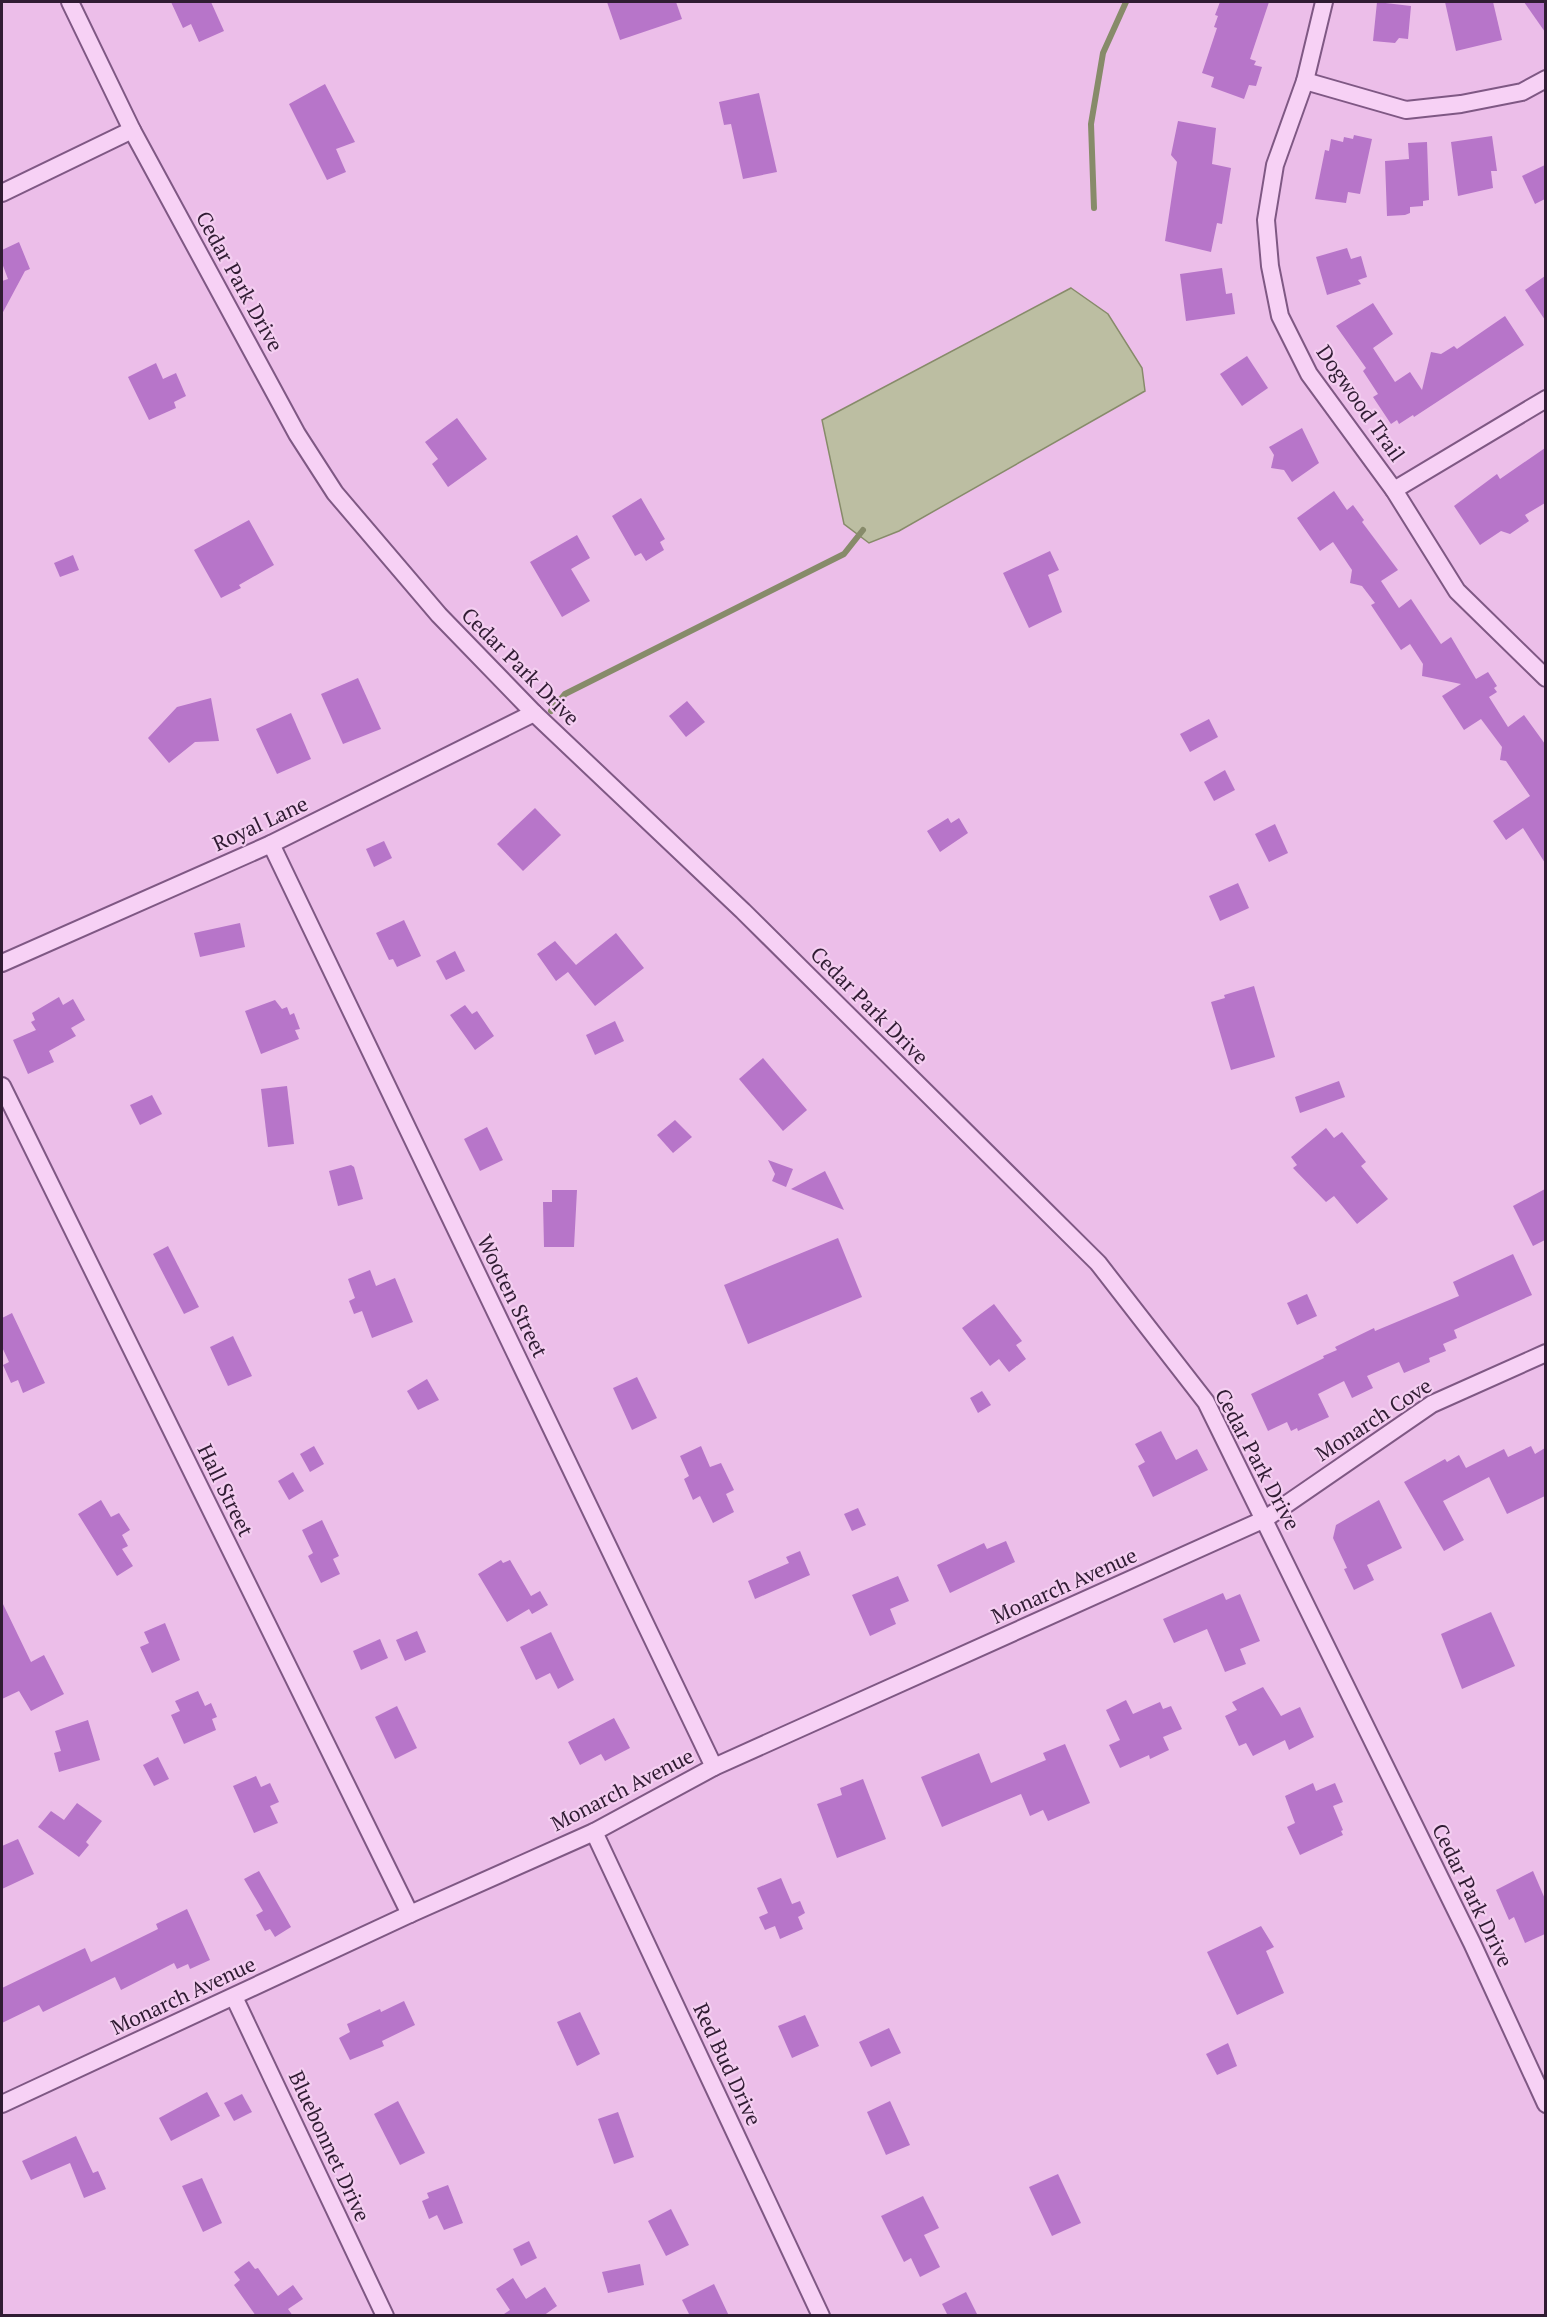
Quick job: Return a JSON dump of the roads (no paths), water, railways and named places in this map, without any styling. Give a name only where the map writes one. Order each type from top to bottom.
[{"type":"street","name":"Cedar Park Drive","points":[[70,2],[132,130],[297,434],[335,493],[439,615],[534,713],[743,911],[1098,1263],[1206,1402],[1472,1942],[1545,2104]]},
{"type":"street","name":"Dogwood Trail","points":[[1324,2],[1305,81],[1275,165],[1266,220],[1270,266],[1280,316],[1309,374],[1394,490],[1457,591],[1545,678]]},
{"type":"street","points":[[1305,81],[1406,110],[1461,104],[1522,92],[1545,79]]},
{"type":"street","points":[[2,193],[132,130]]},
{"type":"street","points":[[1394,490],[1545,399]]},
{"type":"street","name":"Royal Lane","points":[[2,963],[271,844],[534,713]]},
{"type":"street","name":"Wooten Street","points":[[271,844],[714,1767]]},
{"type":"street","name":"Hall Street","points":[[2,1086],[410,1914]]},
{"type":"street","name":"Monarch Cove","points":[[1265,1519],[1432,1404],[1545,1353]]},
{"type":"street","name":"Monarch Avenue","points":[[2,2104],[410,1914],[594,1832],[714,1767],[1265,1519]]},
{"type":"street","name":"Red Bud Drive","points":[[594,1832],[821,2316]]},
{"type":"street","name":"Bluebonnet Drive","points":[[234,1997],[385,2316]]},
{"type":"waterway","points":[[1094,208],[1091,124],[1103,53],[1126,2]]},
{"type":"waterway","points":[[551,711],[565,694],[844,554],[863,530]]}]
